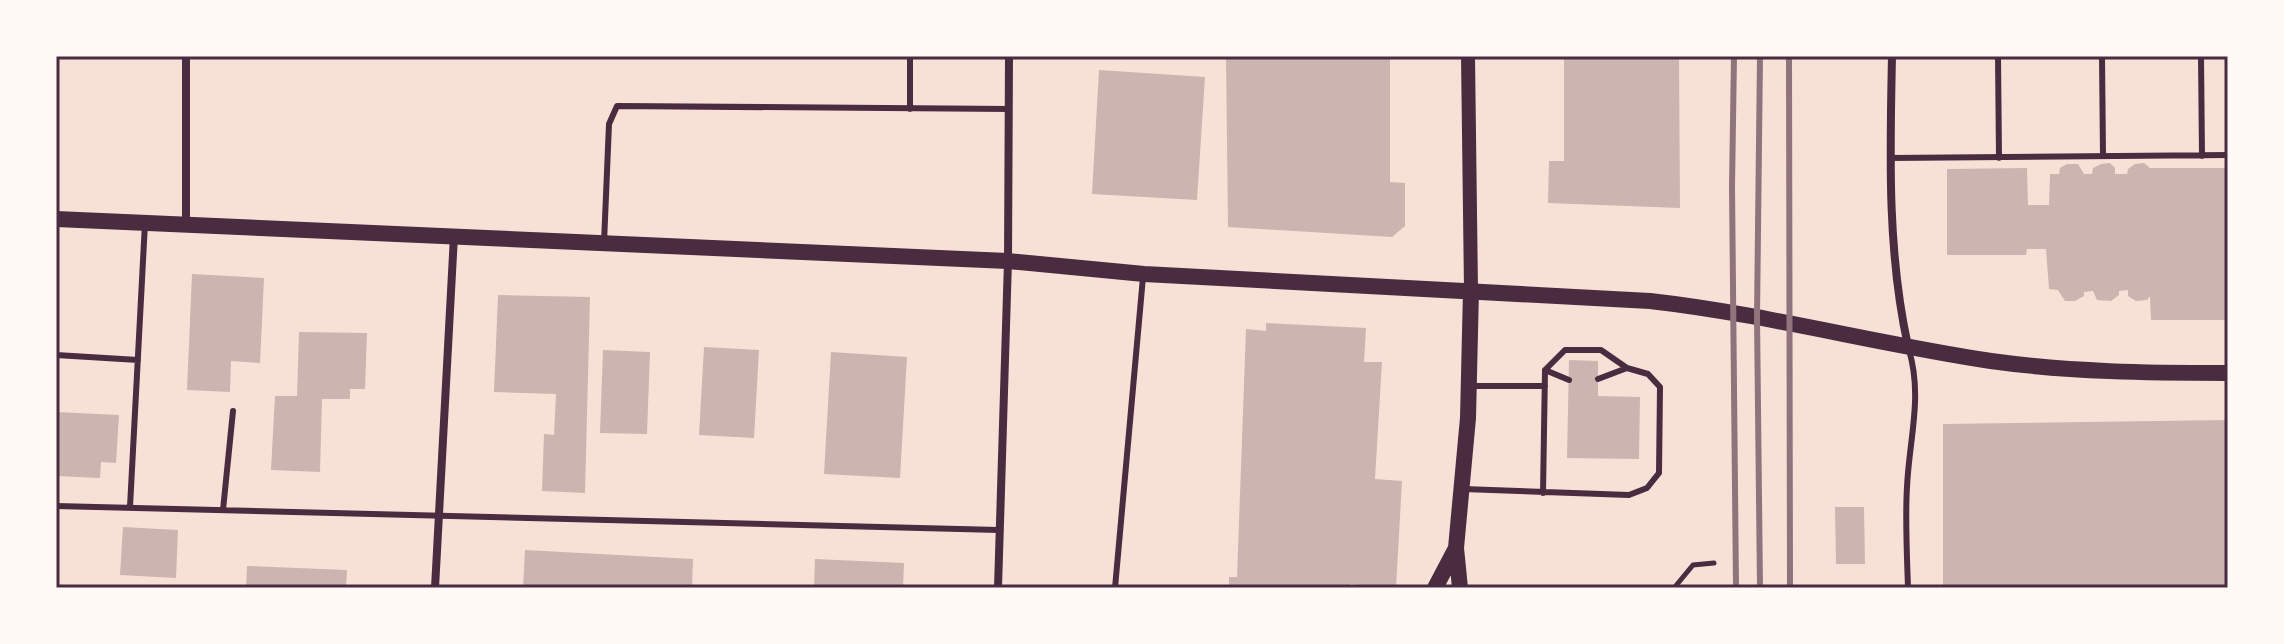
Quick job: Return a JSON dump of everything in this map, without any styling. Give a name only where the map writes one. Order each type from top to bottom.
[{"type":"main road","points":[[56,219],[1008,261],[1144,274],[1650,301],[1705,307],[1993,361],[2142,373],[2228,373]]},
{"type":"main road","points":[[1460,588],[1456,548],[1469,386],[1471,290]]},
{"type":"main road","points":[[1435,588],[1456,548]]},
{"type":"street","points":[[186,56],[186,225]]},
{"type":"street","points":[[998,588],[1008,261],[1009,56]]},
{"type":"street","points":[[1468,56],[1471,290]]},
{"type":"street","points":[[1892,56],[1890,158],[1894,274],[1908,347]]},
{"type":"street","points":[[435,588],[454,236]]},
{"type":"lane","points":[[910,56],[910,109]]},
{"type":"lane","points":[[1998,56],[1999,158]]},
{"type":"lane","points":[[2102,56],[2103,156]]},
{"type":"lane","points":[[2201,56],[2202,156]]},
{"type":"lane","points":[[604,243],[609,124],[617,106],[1009,109]]},
{"type":"lane","points":[[1890,158],[2228,155]]},
{"type":"lane","points":[[130,507],[145,223]]},
{"type":"lane","points":[[1115,588],[1144,274]]},
{"type":"lane","points":[[1908,347],[1914,366],[1917,402],[1906,488],[1908,588]]},
{"type":"lane","points":[[1463,489],[1543,493],[1629,495],[1647,488],[1659,473],[1660,387],[1648,374],[1627,368],[1601,350],[1565,350],[1545,370],[1543,493]]},
{"type":"lane","points":[[56,355],[138,360]]},
{"type":"lane","points":[[1598,379],[1627,368]]},
{"type":"lane","points":[[1545,370],[1569,380]]},
{"type":"lane","points":[[1469,386],[1545,386]]},
{"type":"lane","points":[[223,510],[233,411]]},
{"type":"lane","points":[[56,506],[999,530]]},
{"type":"path","points":[[1674,588],[1693,565],[1714,563]]},
{"type":"building","points":[[1226,56],[1390,56],[1390,182],[1405,183],[1405,226],[1392,237],[1228,227]]},
{"type":"building","points":[[1564,56],[1679,56],[1680,208],[1548,203],[1549,161],[1564,161]]},
{"type":"building","points":[[1099,70],[1205,77],[1197,200],[1092,194]]},
{"type":"building","points":[[2110,163],[2115,168],[2115,174],[2127,174],[2135,164],[2144,163],[2150,168],[2228,168],[2228,320],[2151,320],[2150,296],[2147,300],[2136,301],[2128,296],[2128,290],[2119,291],[2119,295],[2111,301],[2097,300],[2093,291],[2084,292],[2084,296],[2075,301],[2065,301],[2058,290],[2049,289],[2046,249],[2027,249],[2026,255],[1947,255],[1947,169],[2027,168],[2028,205],[2049,205],[2050,174],[2059,174],[2060,168],[2067,164],[2078,164],[2084,174],[2092,174],[2093,168]]},
{"type":"building","points":[[192,274],[264,278],[260,363],[231,361],[230,392],[187,390]]},
{"type":"building","points":[[498,295],[590,297],[585,493],[542,491],[544,434],[554,435],[556,394],[494,392]]},
{"type":"building","points":[[1266,323],[1366,328],[1364,362],[1382,362],[1375,479],[1402,481],[1396,588],[1350,584],[1350,588],[1229,588],[1229,577],[1237,577],[1246,329],[1266,331]]},
{"type":"building","points":[[299,332],[367,333],[365,389],[350,389],[350,399],[322,399],[320,472],[271,470],[275,396],[297,396]]},
{"type":"building","points":[[704,347],[759,350],[754,438],[699,435]]},
{"type":"building","points":[[603,350],[650,352],[647,434],[600,433]]},
{"type":"building","points":[[831,352],[907,357],[900,478],[824,474]]},
{"type":"building","points":[[1569,360],[1598,361],[1598,396],[1640,397],[1639,459],[1567,458]]},
{"type":"building","points":[[56,412],[119,415],[116,463],[101,462],[100,478],[56,476]]},
{"type":"building","points":[[2228,420],[2228,588],[1943,588],[1943,424]]},
{"type":"building","points":[[1835,507],[1864,507],[1865,564],[1836,564]]},
{"type":"building","points":[[123,527],[178,530],[176,578],[120,575]]},
{"type":"building","points":[[525,550],[693,559],[692,588],[523,588]]},
{"type":"building","points":[[815,559],[904,563],[903,588],[814,588]]},
{"type":"building","points":[[247,566],[347,570],[346,588],[246,588]]},
{"type":"railway","points":[[1734,56],[1732,187],[1736,588]]},
{"type":"railway","points":[[1760,56],[1757,317],[1760,588]]},
{"type":"railway","points":[[1789,56],[1790,588]]}]
